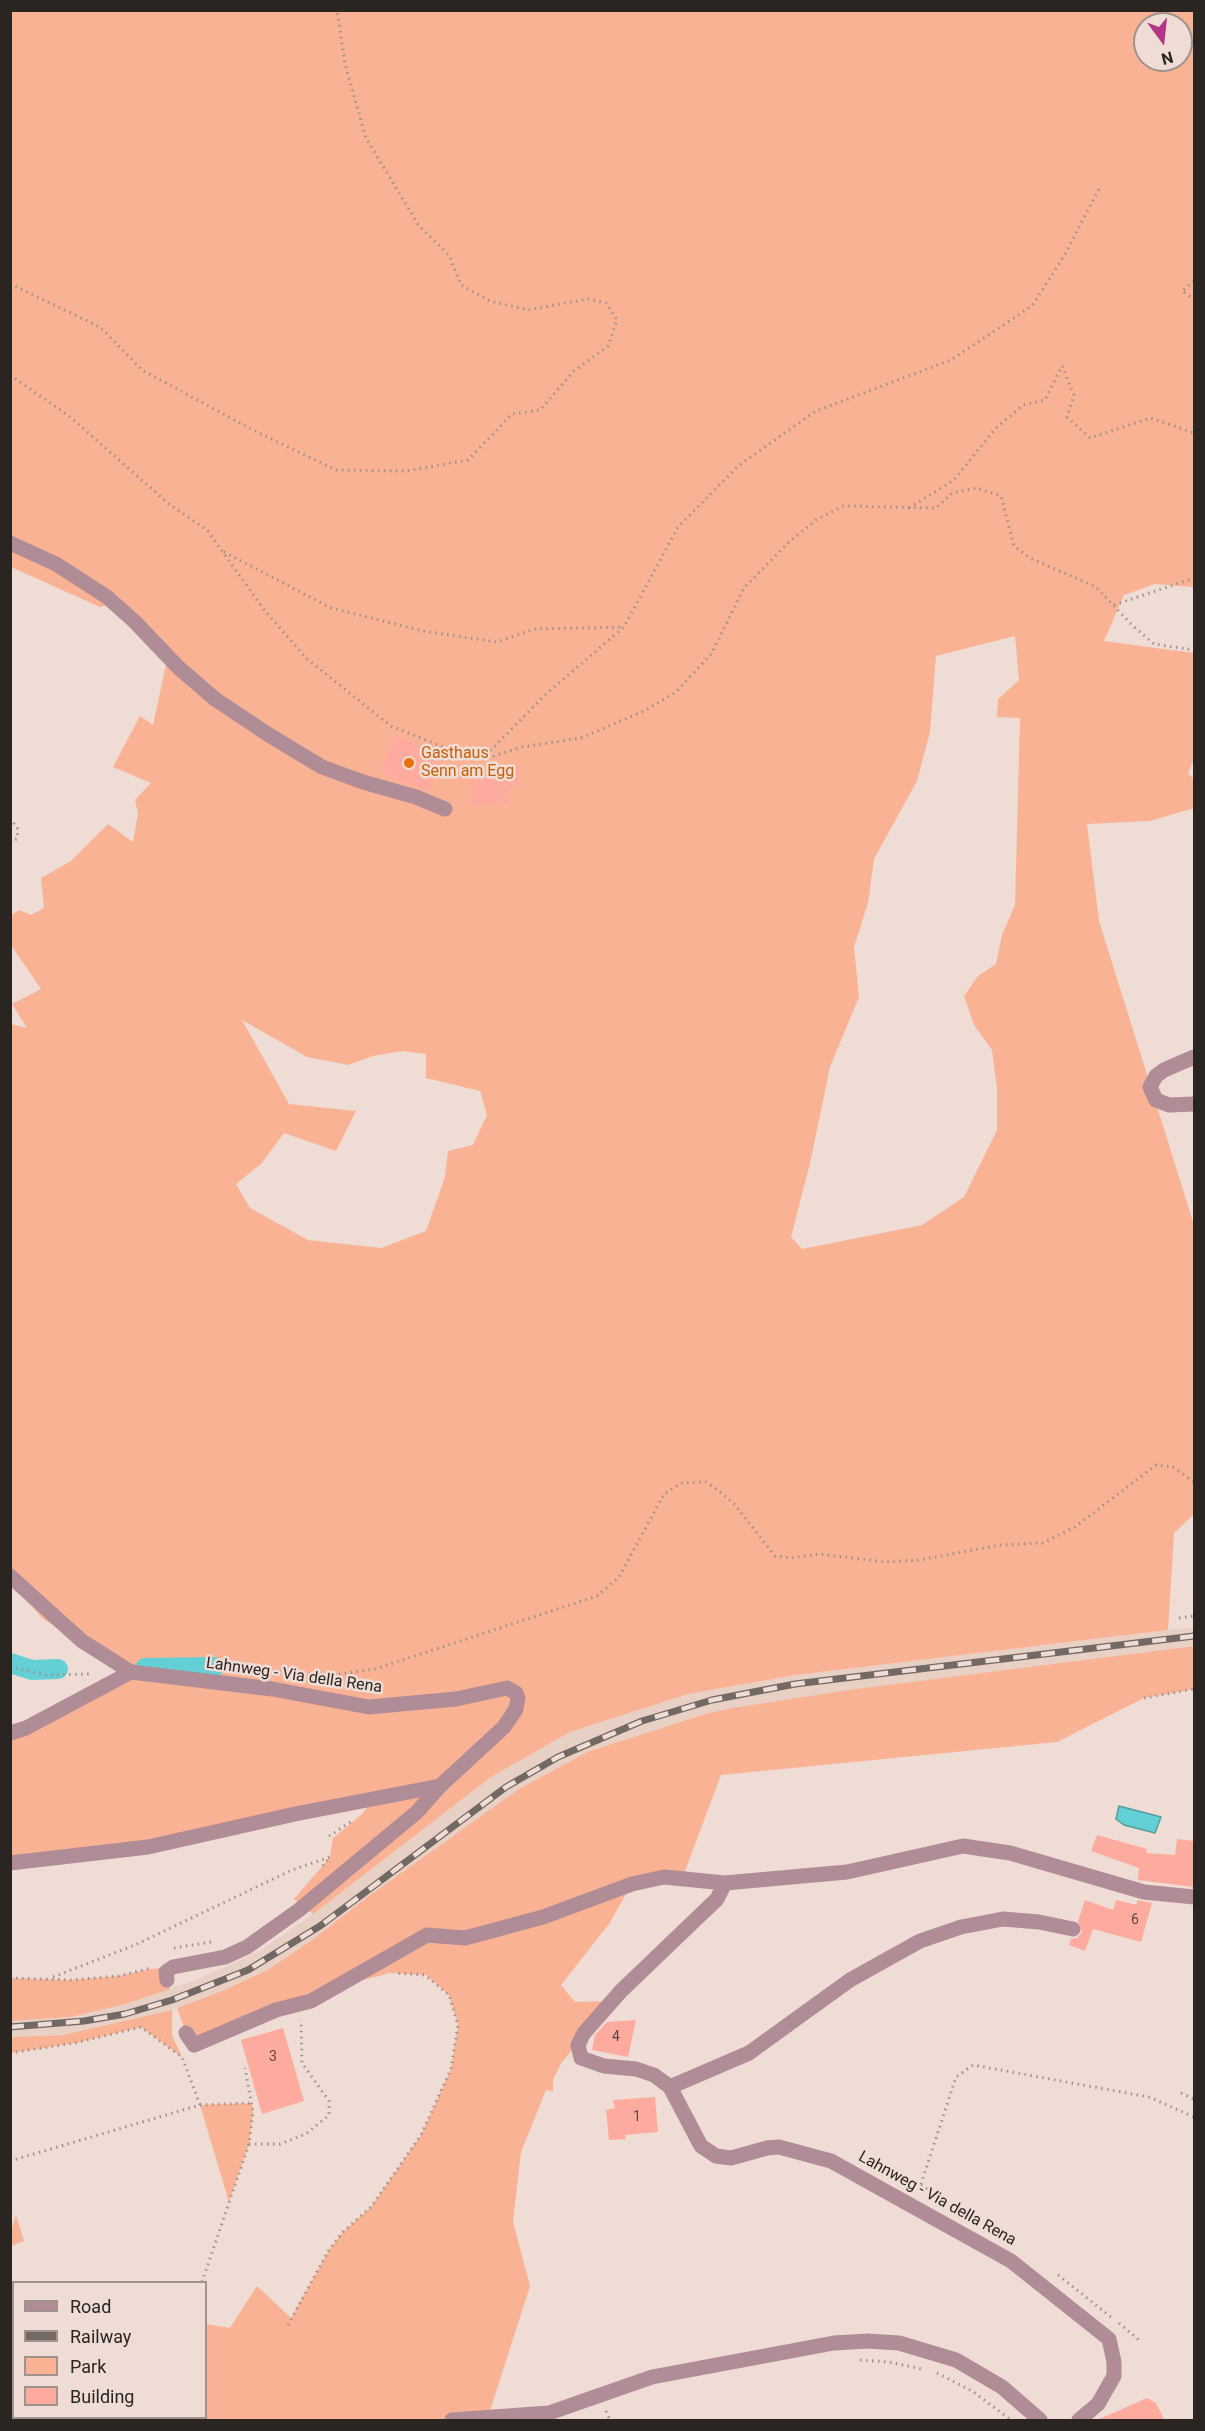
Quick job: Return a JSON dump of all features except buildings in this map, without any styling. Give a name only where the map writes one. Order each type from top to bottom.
[{"type":"street","points":[[10,543],[56,564],[107,597],[134,621],[179,668],[215,699],[277,740],[322,767],[363,782],[416,797],[445,809]]},
{"type":"street","points":[[1194,1057],[1164,1070],[1156,1076],[1150,1087],[1156,1100],[1169,1105],[1194,1104]]},
{"type":"street","points":[[10,1576],[82,1641],[130,1672],[26,1728],[10,1733]]},
{"type":"street","name":"Lahnweg - Via della Rena","points":[[130,1672],[272,1689],[369,1707],[456,1699],[500,1689],[516,1693],[518,1698],[516,1708],[504,1726],[440,1786],[417,1812],[299,1910],[247,1947],[225,1957],[173,1967],[166,1972],[167,1980]]},
{"type":"street","points":[[10,1863],[148,1847],[295,1814],[440,1786]]},
{"type":"street","points":[[186,2033],[194,2045],[276,2010],[311,2001],[427,1935],[465,1938],[543,1917],[632,1884],[664,1877],[725,1883],[847,1872],[963,1846],[1010,1853],[1144,1892],[1194,1897]]},
{"type":"street","points":[[725,1883],[717,1899],[621,1992],[584,2033],[578,2045],[581,2058],[589,2062],[636,2069],[654,2075],[670,2087],[749,2053],[850,1980],[920,1941],[961,1927],[1003,1919],[1039,1922],[1073,1929]]},
{"type":"street","name":"Lahnweg - Via della Rena","points":[[670,2087],[701,2146],[716,2156],[731,2158],[767,2148],[808,2153],[853,2172],[1011,2261],[1109,2339],[1114,2362],[1114,2376],[1098,2404],[1079,2421]]},
{"type":"street","points":[[452,2421],[549,2413],[652,2377],[834,2343],[867,2341],[899,2343],[956,2360],[1002,2387],[1041,2421]]},
{"type":"path","points":[[10,284],[100,327],[142,370],[253,430],[336,470],[406,471],[468,460],[512,414],[540,410],[574,371],[608,346],[617,320],[606,303],[588,299],[528,310],[490,301],[461,285],[449,255],[419,226],[366,138],[345,64],[337,10]]},
{"type":"path","points":[[485,756],[546,694],[624,627],[678,527],[738,466],[816,411],[951,360],[1032,306],[1064,256],[1099,189]]},
{"type":"path","points":[[1194,281],[1182,291],[1194,299]]},
{"type":"path","points":[[907,509],[954,480],[995,429],[1023,405],[1045,400],[1062,366],[1074,395],[1067,417],[1090,438],[1151,418],[1194,433]]},
{"type":"path","points":[[10,375],[69,416],[169,504],[207,530],[265,612],[307,659],[391,726],[468,757],[485,756],[581,738],[646,710],[676,692],[712,653],[744,588],[789,542],[816,520],[843,506],[936,508],[952,493],[977,488],[1001,496],[1014,546],[1030,558],[1096,587],[1132,625],[1154,644],[1194,650]]},
{"type":"path","points":[[222,551],[331,608],[423,631],[497,642],[534,629],[624,627]]},
{"type":"path","points":[[1114,604],[1194,579]]},
{"type":"path","points":[[10,818],[18,829],[16,839],[10,841]]},
{"type":"path","points":[[257,1670],[334,1675],[375,1669],[582,1602],[610,1587],[619,1577],[664,1494],[682,1483],[706,1482],[718,1490],[735,1505],[775,1556],[782,1559],[819,1554],[886,1562],[920,1560],[1000,1545],[1043,1543],[1075,1527],[1156,1465],[1173,1467],[1194,1482]]},
{"type":"path","points":[[1179,1618],[1194,1616]]},
{"type":"path","points":[[10,1667],[47,1675],[100,1674]]},
{"type":"path","points":[[1144,1698],[1194,1689]]},
{"type":"path","points":[[53,1977],[135,1945],[292,1870],[330,1857],[316,1874]]},
{"type":"path","points":[[167,1952],[205,1941],[221,1944]]},
{"type":"path","points":[[10,1978],[53,1977],[71,1980],[119,1976],[150,1969],[154,1963]]},
{"type":"path","points":[[288,2325],[329,2250],[343,2232],[371,2207],[421,2135],[451,2069],[458,2025],[449,1995],[426,1975],[390,1972]]},
{"type":"path","points":[[249,2144],[280,2144],[306,2134],[329,2115],[329,2101],[303,2063],[300,2004]]},
{"type":"path","points":[[10,2053],[75,2043],[141,2027],[182,2057],[200,2105]]},
{"type":"path","points":[[914,2206],[956,2077],[973,2065],[1149,2097],[1194,2117]]},
{"type":"path","points":[[203,2281],[249,2144],[254,2112],[245,2068]]},
{"type":"path","points":[[1181,2093],[1194,2099]]},
{"type":"path","points":[[10,2161],[200,2105],[252,2103]]},
{"type":"path","points":[[859,2359],[923,2369]]},
{"type":"path","points":[[934,2372],[972,2391],[1011,2421]]},
{"type":"path","points":[[610,2421],[606,2411],[616,2407]]},
{"type":"shaded area","points":[[1194,1627],[1194,1646],[848,1690],[732,1708],[705,1714],[587,1752],[519,1789],[366,1898],[312,1940],[266,1970],[222,1991],[162,2013],[63,2035],[11,2037],[11,2021],[71,2017],[126,2004],[196,1980],[258,1952],[313,1914],[491,1777],[570,1732],[688,1694],[796,1675]]},
{"type":"green space","points":[[11,11],[1194,11],[1194,587],[1155,584],[1124,595],[1104,641],[1194,653],[1194,759],[1188,774],[1194,779],[1194,808],[1150,821],[1087,824],[1099,921],[1194,1225],[1194,1514],[1174,1533],[1168,1630],[796,1675],[688,1694],[570,1732],[491,1777],[313,1914],[294,1899],[330,1857],[333,1838],[361,1815],[374,1799],[198,1836],[11,1859],[11,1735],[130,1672],[43,1619],[11,1583],[11,1024],[27,1028],[12,1004],[41,989],[11,945],[10,916],[19,910],[31,915],[44,908],[41,878],[71,861],[108,824],[133,842],[138,813],[135,800],[151,783],[113,767],[140,716],[153,725],[169,651],[117,602],[100,607],[11,567]],"holes":[[[1015,636],[1019,680],[998,699],[997,717],[1020,718],[1015,905],[1002,935],[996,964],[978,976],[964,996],[974,1025],[992,1050],[997,1088],[997,1130],[964,1197],[922,1225],[802,1249],[791,1237],[810,1163],[830,1067],[859,997],[854,947],[868,903],[874,859],[917,781],[930,732],[936,656]],[[242,1020],[307,1057],[348,1065],[373,1056],[402,1051],[426,1054],[426,1078],[480,1091],[487,1115],[473,1145],[448,1151],[445,1177],[426,1231],[381,1248],[308,1240],[250,1208],[236,1184],[261,1164],[284,1133],[336,1151],[356,1111],[289,1104]]]},
{"type":"green space","points":[[1194,1646],[1194,1689],[1144,1698],[1057,1742],[721,1775],[682,1879],[632,1884],[609,1924],[561,1985],[575,2002],[613,2001],[562,2062],[553,2080],[553,2091],[546,2090],[521,2152],[513,2222],[530,2286],[487,2420],[14,2420],[207,2419],[207,2324],[230,2328],[257,2286],[291,2318],[329,2250],[343,2232],[371,2207],[421,2135],[451,2069],[458,2025],[449,1995],[426,1975],[390,1973],[335,1987],[210,2040],[186,2033],[177,2008],[222,1991],[267,1970],[312,1940],[366,1898],[519,1789],[587,1752],[705,1714],[848,1690]]},
{"type":"green space","points":[[173,1967],[167,1980],[170,1989],[126,2004],[71,2017],[11,2021],[11,1978],[71,1980],[119,1976],[150,1969]]},
{"type":"green space","points":[[172,2010],[172,2035],[182,2057],[141,2027],[75,2043],[11,2053],[11,2037],[63,2035]]},
{"type":"green space","points":[[252,2103],[249,2144],[229,2202],[200,2105]]},
{"type":"green space","points":[[16,2215],[24,2241],[11,2246],[11,2231]]},
{"type":"water","points":[[1119,1806],[1161,1817],[1155,1833],[1124,1825],[1116,1819]]},
{"type":"waterway","points":[[10,1663],[32,1670],[58,1669]]},
{"type":"waterway","points":[[145,1668],[214,1667]]},
{"type":"railway","points":[[10,2027],[84,2021],[125,2014],[172,2000],[248,1970],[320,1926],[506,1787],[558,1757],[642,1721],[712,1700],[795,1684],[1194,1636]]},
{"type":"place","name":"Gasthaus Senn am Egg","points":[[409,763]]}]
